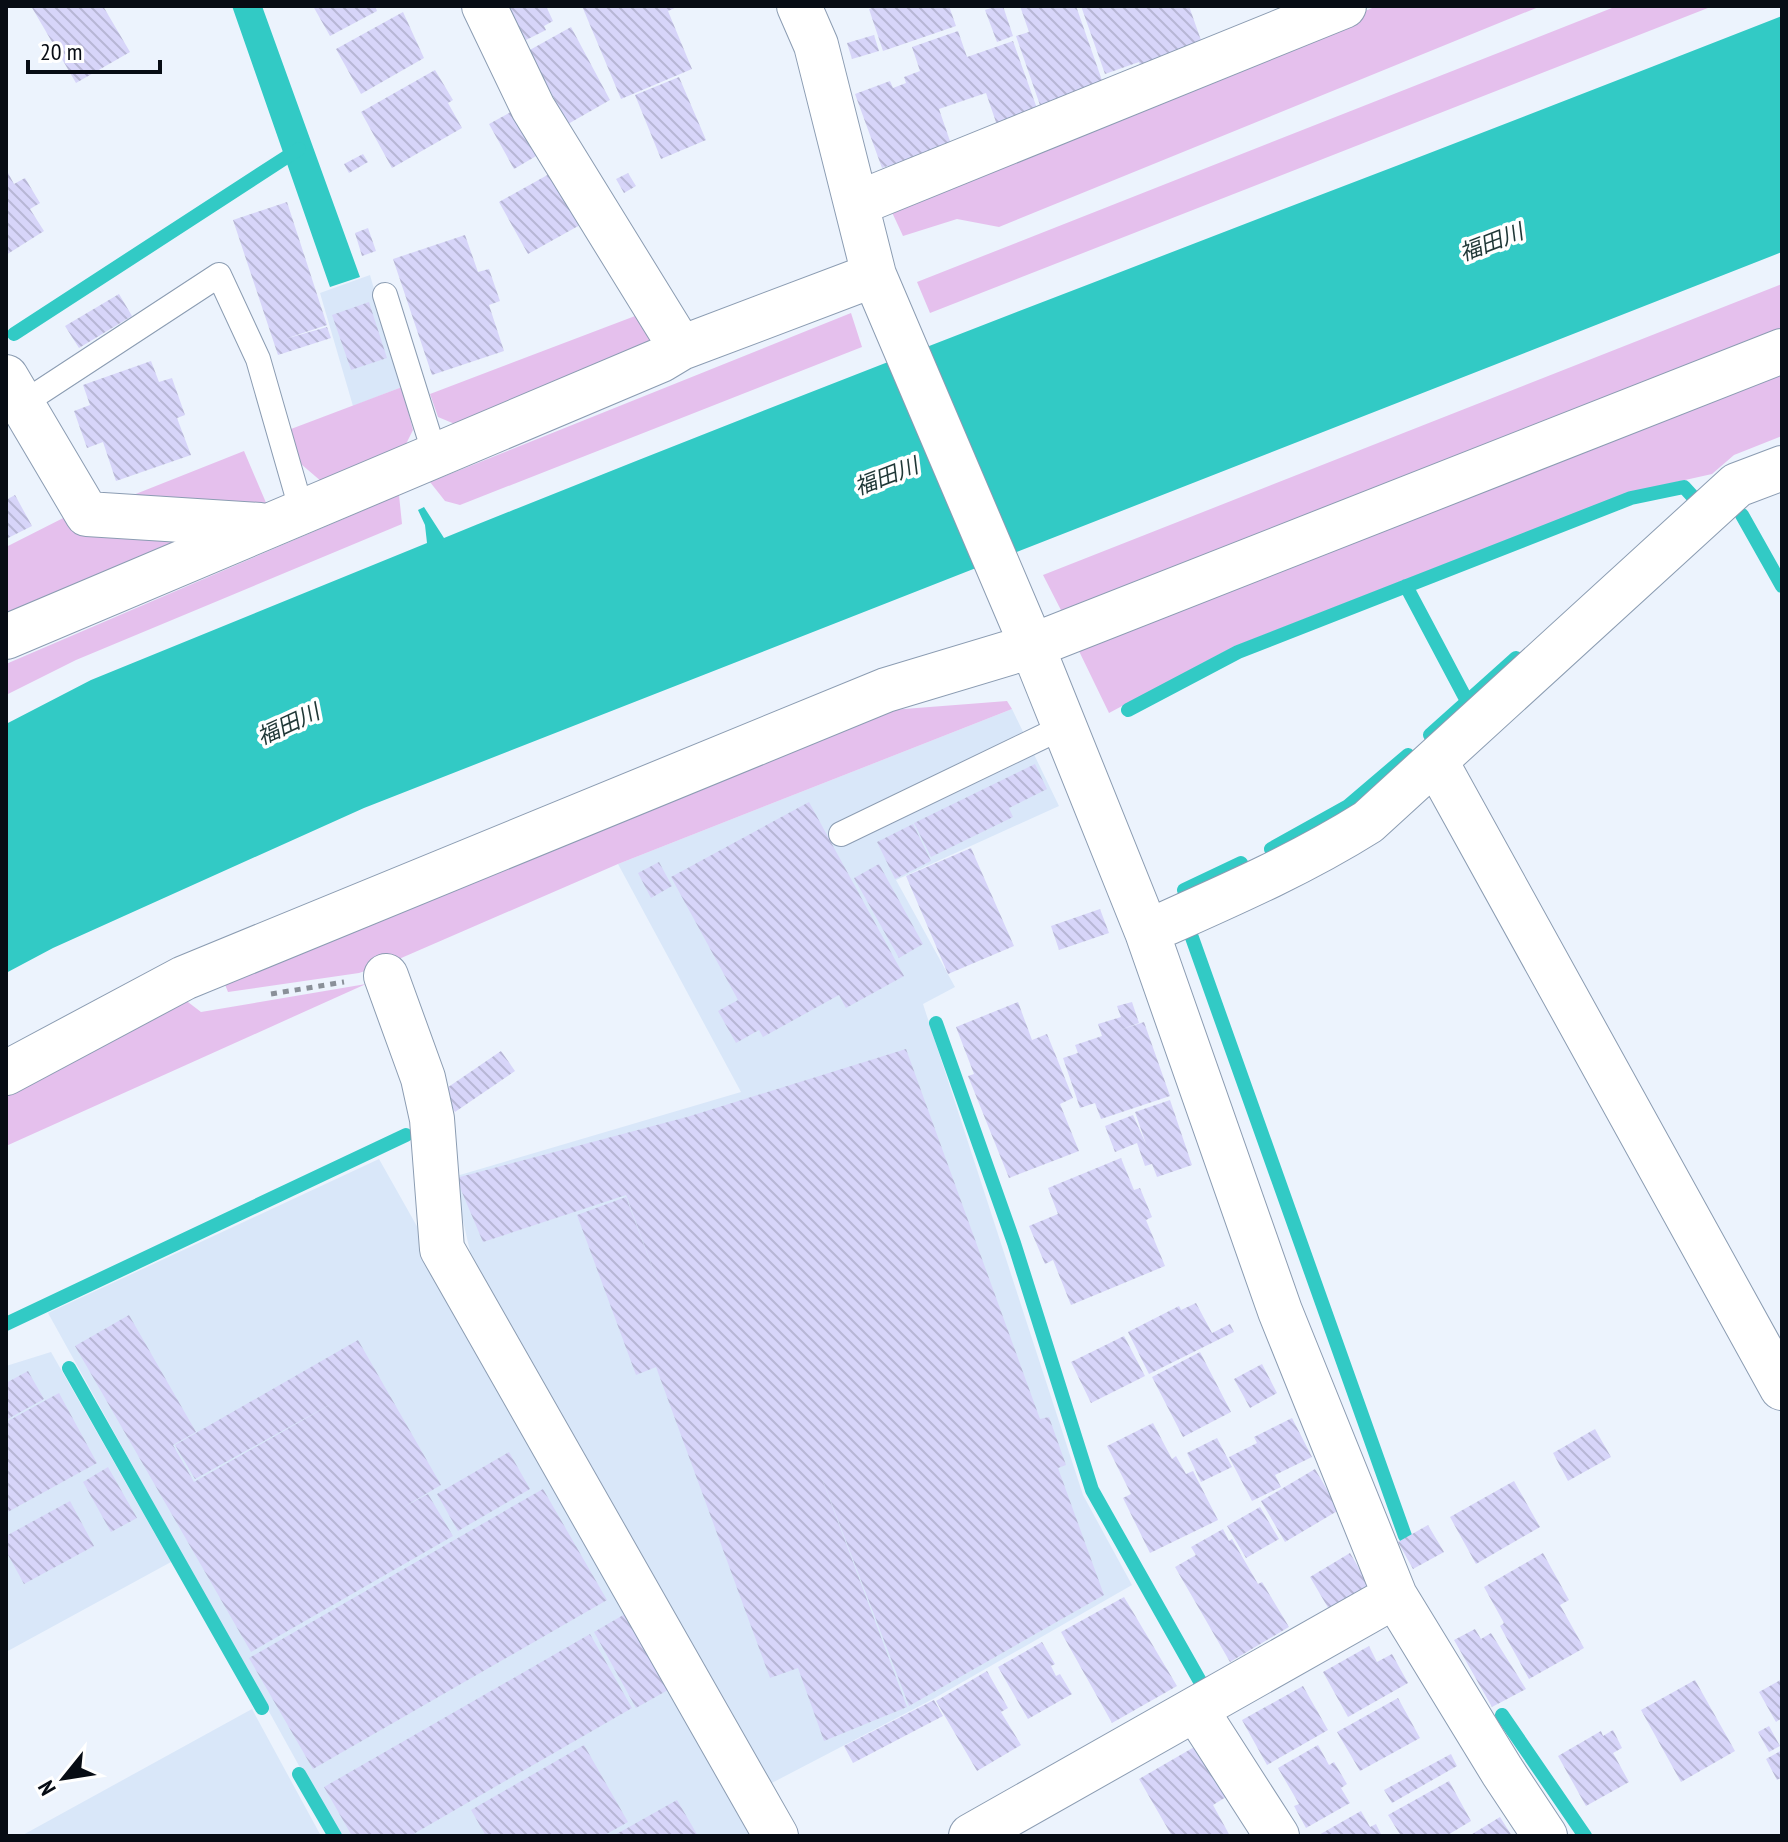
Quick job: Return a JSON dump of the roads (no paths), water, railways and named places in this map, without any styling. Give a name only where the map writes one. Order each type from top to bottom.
[{"type":"street","points":[[484,6],[533,108],[681,348]]},
{"type":"street","points":[[799,6],[816,45],[874,275],[1065,726],[1147,932],[1280,1311],[1395,1596],[1545,1836]]},
{"type":"street","points":[[856,204],[1300,14],[1344,6]]},
{"type":"street","points":[[6,637],[661,360],[681,348],[874,275]]},
{"type":"street","points":[[6,1073],[184,978],[1025,630],[1782,351]]},
{"type":"street","points":[[14,390],[87,514],[286,519]]},
{"type":"street","points":[[1147,932],[1325,850],[1368,822],[1737,485],[1782,468]]},
{"type":"street","points":[[1436,762],[1782,1388]]},
{"type":"street","points":[[386,976],[423,1078],[432,1119],[442,1249],[776,1836]]},
{"type":"street","points":[[971,1836],[1395,1596]]},
{"type":"street","points":[[1196,1710],[1277,1836]]},
{"type":"lane","points":[[14,390],[219,275],[258,359],[286,519]]},
{"type":"lane","points":[[385,295],[435,455]]},
{"type":"lane","points":[[841,834],[1065,726]]},
{"type":"water","points":[[232,6],[262,6],[360,277],[330,287]]},
{"type":"water","name":"福田川","points":[[1782,16],[1782,252],[364,808],[53,948],[6,973],[6,724],[91,680],[427,543],[425,525],[418,510],[424,507],[444,538],[778,405]]},
{"type":"waterway","points":[[14,334],[299,149]]},
{"type":"waterway","points":[[1128,710],[1238,652],[1631,498],[1684,487],[1695,499]]},
{"type":"waterway","points":[[1742,515],[1782,586]]},
{"type":"waterway","points":[[1406,586],[1467,701]]},
{"type":"waterway","points":[[1430,735],[1516,658]]},
{"type":"waterway","points":[[1271,849],[1348,806],[1408,755]]},
{"type":"waterway","points":[[1184,890],[1241,863]]},
{"type":"waterway","points":[[1190,932],[1405,1536]]},
{"type":"waterway","points":[[936,1023],[1014,1243],[1092,1490],[1201,1683]]},
{"type":"waterway","points":[[6,1324],[406,1135]]},
{"type":"waterway","points":[[69,1368],[262,1708]]},
{"type":"waterway","points":[[1502,1715],[1585,1836]]},
{"type":"waterway","points":[[299,1774],[335,1836]]}]
